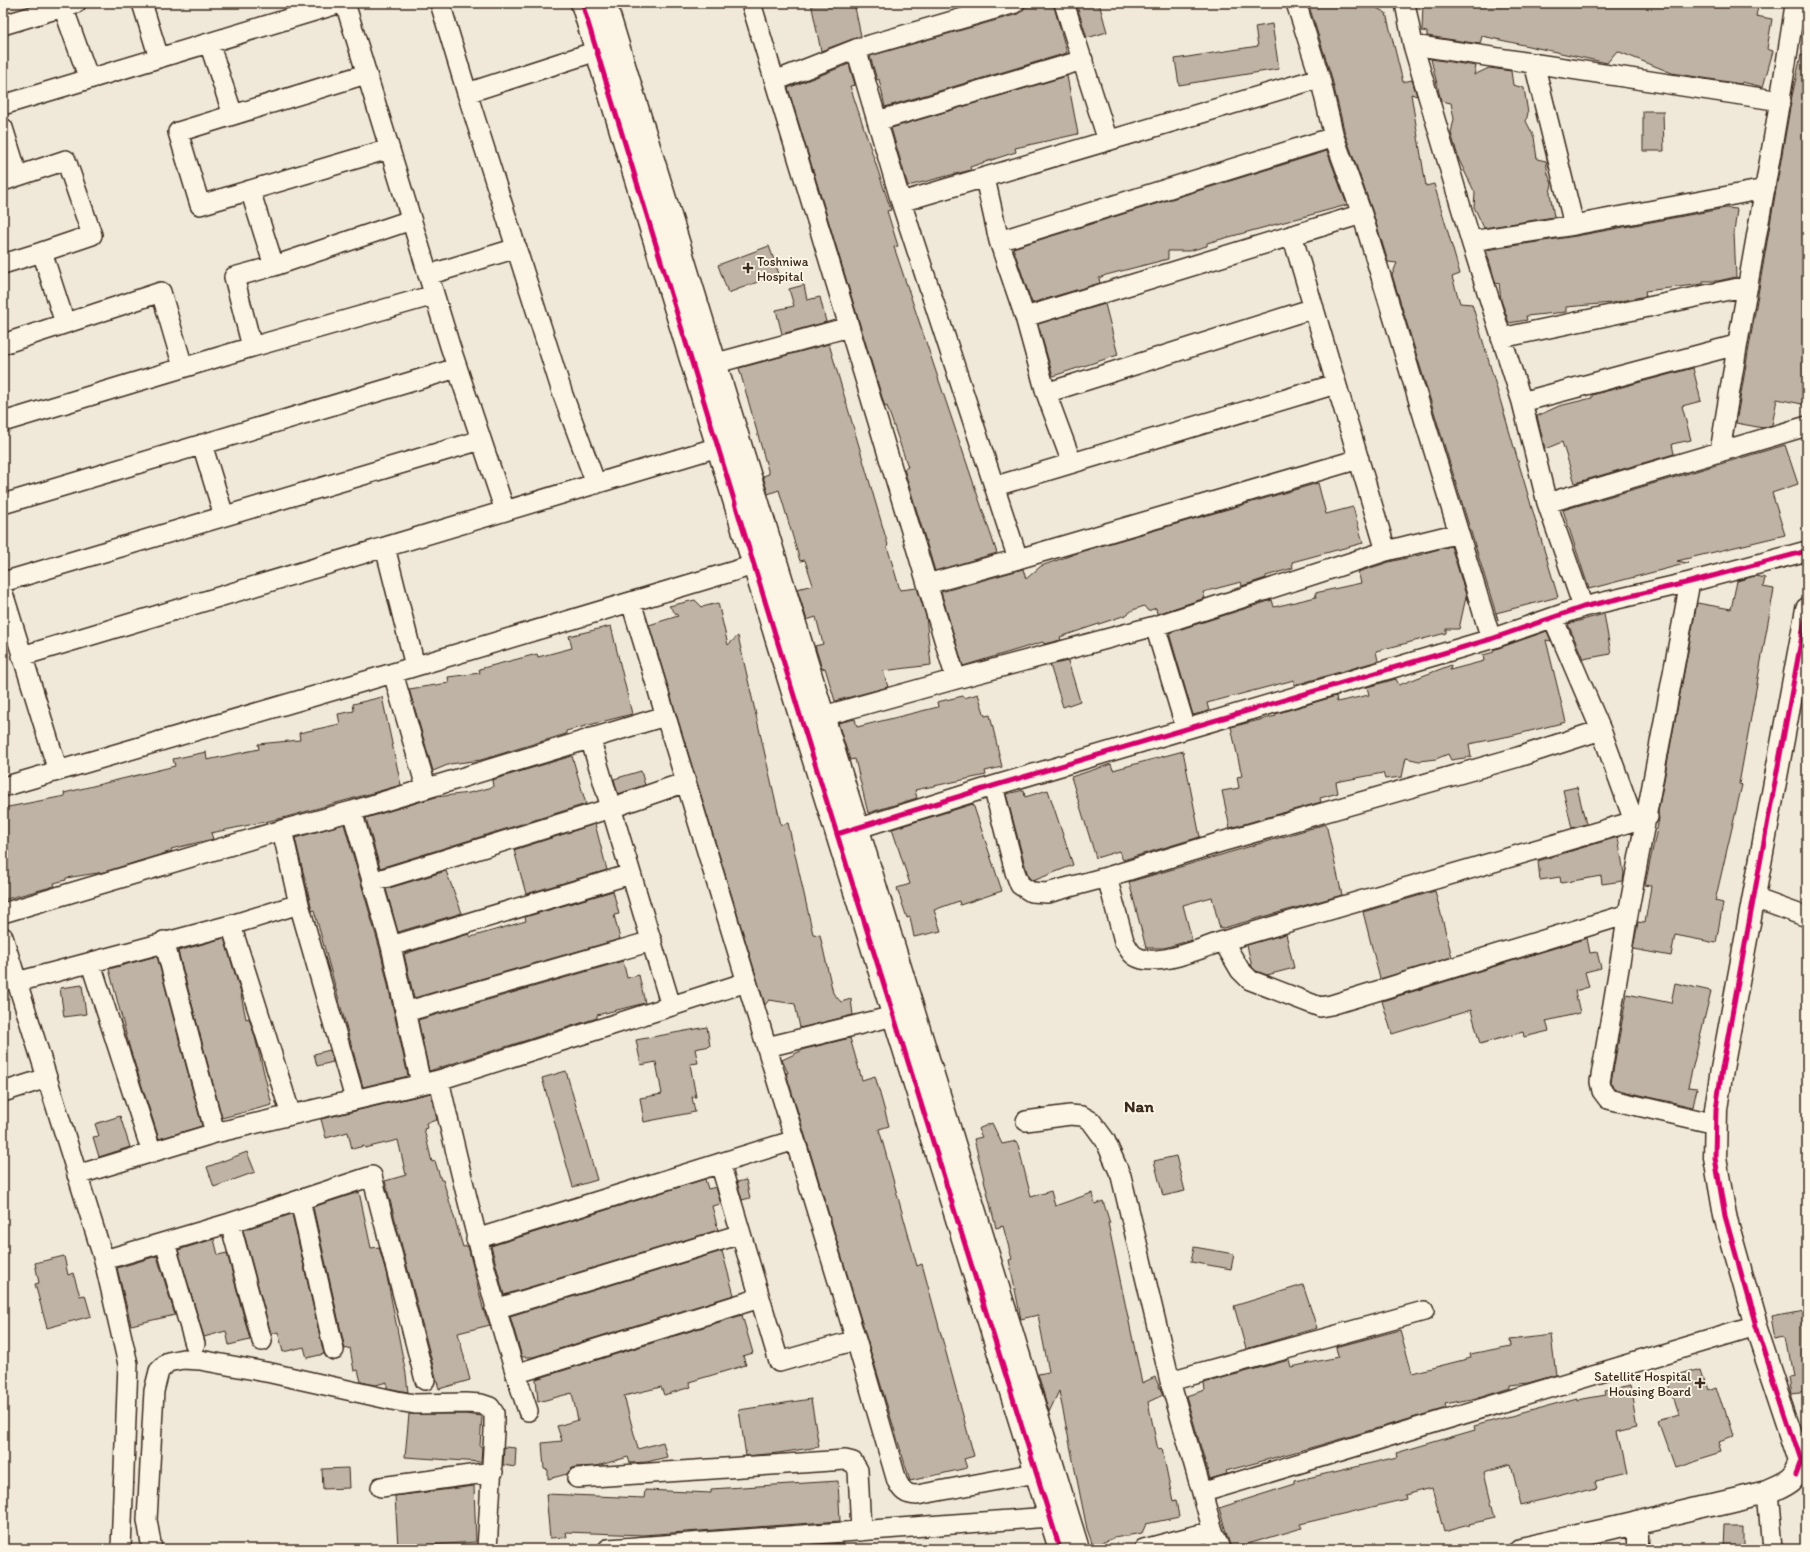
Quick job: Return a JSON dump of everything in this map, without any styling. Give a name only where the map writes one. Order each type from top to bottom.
[{"type":"street","points":[[142,3],[159,58]]},
{"type":"street","points":[[3,105],[341,3]]},
{"type":"street","points":[[345,3],[434,295],[505,511]]},
{"type":"street","points":[[440,3],[563,395],[596,484]]},
{"type":"street","points":[[582,3],[802,722],[1060,1549]]},
{"type":"street","points":[[605,3],[1078,1549]]},
{"type":"street","points":[[751,3],[956,678]]},
{"type":"street","points":[[775,80],[856,49],[1015,3]]},
{"type":"street","points":[[1064,3],[1108,141]]},
{"type":"street","points":[[1296,3],[1320,78],[1334,137],[1362,214],[1491,639]]},
{"type":"street","points":[[1404,3],[1413,44],[1471,241],[1522,402],[1548,503],[1583,607]]},
{"type":"street","points":[[3,25],[70,5],[89,79]]},
{"type":"street","points":[[1720,452],[1736,345],[1781,101],[1796,5]]},
{"type":"street","points":[[209,43],[233,115]]},
{"type":"street","points":[[1413,44],[1781,101]]},
{"type":"street","points":[[856,49],[901,202],[996,486],[1018,558]]},
{"type":"street","points":[[467,93],[597,51]]},
{"type":"street","points":[[877,121],[1082,60]]},
{"type":"street","points":[[1534,63],[1574,225]]},
{"type":"street","points":[[366,74],[178,132],[200,205],[389,149]]},
{"type":"street","points":[[901,202],[1320,78]]},
{"type":"street","points":[[3,128],[10,179],[66,160],[92,235],[3,264]]},
{"type":"street","points":[[999,241],[1334,137]]},
{"type":"street","points":[[985,178],[999,241],[1025,317],[1046,394],[1072,463]]},
{"type":"street","points":[[1471,241],[1574,225],[1765,189]]},
{"type":"street","points":[[250,190],[274,266]]},
{"type":"street","points":[[1025,317],[1292,234],[1362,214]]},
{"type":"street","points":[[252,347],[234,276],[274,266],[411,220]]},
{"type":"street","points":[[1292,234],[1386,551]]},
{"type":"street","points":[[428,275],[517,248]]},
{"type":"street","points":[[42,252],[65,323]]},
{"type":"street","points":[[1501,338],[1748,286]]},
{"type":"street","points":[[3,344],[161,292],[183,368]]},
{"type":"street","points":[[3,422],[252,347],[434,295]]},
{"type":"street","points":[[1046,394],[1314,308]]},
{"type":"street","points":[[694,368],[716,364],[849,326]]},
{"type":"street","points":[[1522,402],[1736,345]]},
{"type":"street","points":[[3,504],[457,368]]},
{"type":"street","points":[[996,486],[1336,384]]},
{"type":"street","points":[[1548,503],[1807,426]]},
{"type":"street","points":[[3,582],[481,440]]},
{"type":"street","points":[[202,444],[224,516]]},
{"type":"street","points":[[22,656],[718,447]]},
{"type":"street","points":[[927,584],[1359,459]]},
{"type":"street","points":[[802,722],[956,678],[1155,626],[1386,551],[1459,533]]},
{"type":"street","points":[[386,547],[414,666]]},
{"type":"street","points":[[838,834],[993,786],[1491,639],[1583,607],[1690,582],[1807,551]]},
{"type":"street","points":[[3,787],[393,673],[754,565]]},
{"type":"street","points":[[1690,582],[1641,819],[1628,914],[1600,1082],[1602,1091],[1608,1099],[1716,1124]]},
{"type":"street","points":[[3,593],[58,771]]},
{"type":"street","points":[[631,602],[856,1340],[897,1481],[901,1490],[909,1495],[933,1494],[1036,1473]]},
{"type":"street","points":[[1520,1549],[1639,1523],[1768,1492],[1785,1484],[1802,1473],[1801,1461],[1756,1326],[1725,1216],[1715,1158],[1716,1124],[1722,1069],[1807,609]]},
{"type":"street","points":[[1553,618],[1641,819]]},
{"type":"street","points":[[1155,626],[1186,729]]},
{"type":"street","points":[[393,673],[426,787]]},
{"type":"street","points":[[3,913],[282,830],[352,811],[426,787],[666,716]]},
{"type":"street","points":[[993,786],[1015,872],[1020,885],[1031,892],[1047,893],[1108,877],[1221,842],[1518,757],[1601,730]]},
{"type":"street","points":[[590,738],[671,1006]]},
{"type":"street","points":[[372,882],[611,808],[686,782]]},
{"type":"street","points":[[352,811],[391,946],[405,1012],[430,1082],[495,1309],[528,1411]]},
{"type":"street","points":[[1108,877],[1124,941],[1135,956],[1145,960],[1157,960],[1173,957],[1223,941],[1641,819]]},
{"type":"street","points":[[282,830],[299,904],[355,1100]]},
{"type":"street","points":[[391,946],[631,874]]},
{"type":"street","points":[[1754,898],[1807,917]]},
{"type":"street","points":[[17,982],[91,964],[164,942],[231,925],[299,904]]},
{"type":"street","points":[[1223,941],[1240,970],[1250,980],[1320,1006],[1331,1005],[1628,914]]},
{"type":"street","points":[[231,925],[291,1115]]},
{"type":"street","points":[[3,937],[104,1260],[128,1364],[121,1549]]},
{"type":"street","points":[[405,1012],[652,941]]},
{"type":"street","points":[[164,942],[215,1133]]},
{"type":"street","points":[[91,964],[152,1153]]},
{"type":"street","points":[[77,1175],[215,1133],[430,1082],[747,982]]},
{"type":"street","points":[[767,1047],[894,1016]]},
{"type":"street","points":[[3,1092],[47,1078]]},
{"type":"street","points":[[1026,1121],[1070,1114],[1082,1116],[1091,1121],[1105,1140],[1121,1176],[1170,1381],[1204,1492],[1213,1531],[1220,1549]]},
{"type":"street","points":[[476,1239],[795,1140]]},
{"type":"street","points":[[720,1163],[779,1362],[856,1340]]},
{"type":"street","points":[[104,1260],[230,1223],[372,1176],[425,1380]]},
{"type":"street","points":[[300,1200],[334,1350]]},
{"type":"street","points":[[230,1223],[262,1341]]},
{"type":"street","points":[[495,1309],[741,1234]]},
{"type":"street","points":[[165,1242],[195,1344]]},
{"type":"street","points":[[516,1374],[760,1298]]},
{"type":"street","points":[[1170,1381],[1424,1311]]},
{"type":"street","points":[[1204,1492],[1756,1326]]},
{"type":"street","points":[[152,1549],[147,1520],[154,1390],[159,1372],[168,1362],[183,1359],[200,1360],[271,1373],[415,1404],[481,1404],[490,1407],[494,1414],[493,1472],[487,1549]]},
{"type":"street","points":[[577,1478],[844,1460],[852,1462],[858,1470],[861,1531]]},
{"type":"street","points":[[381,1487],[493,1472]]},
{"type":"street","points":[[1768,1492],[1772,1549]]},
{"type":"street","points":[[608,1549],[1050,1517]]},
{"type":"street","points":[[1639,1523],[1639,1549]]},
{"type":"street","points":[[1144,1549],[1213,1531]]},
{"type":"building","points":[[811,3],[854,3],[861,36],[821,51]]},
{"type":"building","points":[[1031,3],[1053,3],[1067,53],[885,107],[879,79],[877,80],[870,56],[1018,14],[1025,7],[1031,6]]},
{"type":"building","points":[[1076,3],[1099,3],[1107,32],[1087,38]]},
{"type":"building","points":[[1308,3],[1374,3],[1375,7],[1386,13],[1403,82],[1412,80],[1417,96],[1411,94],[1426,186],[1434,184],[1460,274],[1452,277],[1460,303],[1472,304],[1558,597],[1496,613],[1498,620],[1392,275],[1397,263],[1388,262],[1372,210],[1345,134],[1331,75]]},
{"type":"building","points":[[1423,3],[1483,3],[1502,6],[1502,3],[1736,3],[1758,7],[1756,16],[1772,19],[1767,49],[1773,51],[1763,87],[1742,82],[1741,84],[1672,73],[1617,51],[1607,63],[1482,36],[1480,44],[1427,36],[1427,32],[1422,31]]},
{"type":"building","points":[[1272,24],[1279,69],[1179,85],[1175,59],[1258,46],[1255,27]]},
{"type":"building","points":[[1801,55],[1807,56],[1807,405],[1777,399],[1772,425],[1763,428],[1736,423],[1792,96]]},
{"type":"building","points":[[1431,59],[1476,66],[1474,75],[1489,68],[1511,71],[1513,85],[1524,88],[1528,113],[1526,121],[1534,137],[1537,159],[1546,161],[1548,174],[1552,184],[1550,193],[1554,217],[1484,228],[1474,207],[1475,193],[1459,160],[1451,133],[1454,119],[1451,103],[1441,101]]},
{"type":"building","points":[[849,64],[855,85],[850,86],[891,210],[887,211],[898,246],[894,247],[997,553],[935,571],[904,469],[908,467],[887,406],[885,407],[788,88]]},
{"type":"building","points":[[1067,76],[1078,134],[1015,148],[1016,152],[970,167],[971,170],[908,186],[891,128]]},
{"type":"building","points":[[1643,111],[1663,111],[1664,151],[1643,151]]},
{"type":"building","points":[[1327,151],[1347,205],[1207,243],[1207,246],[1189,251],[1168,251],[1168,259],[1106,275],[1099,278],[1100,283],[1032,303],[1013,248]]},
{"type":"building","points":[[1726,208],[1737,209],[1734,233],[1736,277],[1718,281],[1703,281],[1703,284],[1645,291],[1646,296],[1612,303],[1566,307],[1566,312],[1526,316],[1527,320],[1509,323],[1501,300],[1499,283],[1496,284],[1486,250],[1576,236]]},
{"type":"building","points":[[769,246],[779,274],[728,293],[718,265]]},
{"type":"building","points":[[804,285],[807,300],[820,297],[826,322],[782,334],[776,310],[794,306],[789,289]]},
{"type":"building","points":[[1105,304],[1118,355],[1053,376],[1038,324]]},
{"type":"building","points":[[829,344],[900,590],[917,588],[926,616],[931,665],[883,671],[888,687],[835,701],[825,668],[822,669],[815,646],[823,644],[816,617],[807,620],[797,589],[813,585],[805,560],[800,561],[779,490],[768,494],[763,476],[769,474],[739,368]]},
{"type":"building","points":[[1693,368],[1701,401],[1682,406],[1691,440],[1672,444],[1674,454],[1575,483],[1562,442],[1545,449],[1537,416],[1559,406],[1592,398],[1592,395]]},
{"type":"building","points":[[1785,445],[1798,484],[1772,493],[1785,535],[1677,561],[1688,563],[1589,589],[1563,510]]},
{"type":"building","points":[[1318,483],[1326,514],[1353,507],[1363,543],[1292,562],[1293,568],[1266,576],[1266,578],[1242,586],[1241,582],[1203,592],[1205,598],[1157,614],[1156,608],[1148,611],[1144,606],[1133,610],[1126,615],[1060,637],[1061,640],[1044,644],[1043,642],[963,666],[941,592],[1023,569],[1026,579],[1041,566],[1083,551]]},
{"type":"building","points":[[1451,546],[1470,608],[1466,597],[1459,629],[1446,629],[1446,633],[1376,651],[1378,661],[1295,685],[1294,680],[1207,703],[1209,711],[1193,715],[1169,633],[1272,600],[1274,607],[1316,597],[1315,593],[1361,583],[1358,572],[1389,562]]},
{"type":"building","points":[[1755,576],[1765,578],[1763,587],[1774,589],[1739,784],[1742,785],[1715,901],[1723,903],[1716,943],[1675,935],[1671,956],[1633,949],[1638,922],[1645,923],[1651,886],[1645,885],[1659,819],[1658,812],[1697,603],[1731,609],[1737,581]]},
{"type":"building","points":[[695,600],[702,607],[718,603],[728,645],[738,636],[781,825],[788,823],[813,934],[820,935],[833,993],[841,1002],[851,999],[853,1015],[800,1028],[795,1004],[769,1000],[765,1005],[649,625],[678,616],[669,606]]},
{"type":"building","points":[[1604,614],[1611,654],[1583,659],[1568,624]]},
{"type":"building","points":[[611,626],[632,714],[566,731],[566,734],[481,760],[450,764],[433,771],[409,689],[449,683],[448,677],[480,673],[479,669],[537,654],[538,657],[572,648],[569,636]]},
{"type":"building","points":[[1547,631],[1551,641],[1546,640],[1566,722],[1510,736],[1469,744],[1471,757],[1451,760],[1448,754],[1436,759],[1419,761],[1406,758],[1402,777],[1385,779],[1383,773],[1336,782],[1338,793],[1320,798],[1321,802],[1230,828],[1222,791],[1239,788],[1237,777],[1242,776],[1231,727],[1276,716],[1275,714],[1336,696],[1337,702],[1369,695],[1367,687],[1396,679],[1399,685],[1451,665],[1450,670],[1484,661],[1483,655],[1494,652],[1493,650]]},
{"type":"building","points":[[1068,661],[1080,701],[1063,707],[1050,665]]},
{"type":"building","points":[[978,694],[985,716],[990,715],[1002,767],[985,771],[986,775],[915,790],[917,798],[868,813],[855,759],[850,760],[838,723],[855,719],[857,727],[938,707],[937,702],[963,696],[964,698]]},
{"type":"building","points":[[382,697],[401,785],[283,818],[211,833],[213,839],[171,849],[172,851],[104,872],[66,878],[66,880],[54,883],[55,886],[3,900],[3,808],[65,796],[64,793],[175,766],[173,759],[206,752],[207,760],[259,749],[258,744],[300,740],[299,733],[340,724],[338,714],[354,711],[353,704]]},
{"type":"building","points":[[1183,751],[1200,837],[1123,860],[1119,851],[1096,858],[1071,777],[1111,764],[1113,770]]},
{"type":"building","points":[[572,756],[586,804],[380,868],[366,818],[436,797],[469,793],[493,787],[492,780]]},
{"type":"building","points":[[641,771],[645,785],[618,794],[614,779]]},
{"type":"building","points":[[1577,787],[1586,824],[1572,828],[1563,790]]},
{"type":"building","points":[[1024,790],[1025,797],[1048,790],[1073,865],[1033,881],[1029,878],[1026,869],[1006,794]]},
{"type":"building","points":[[973,804],[1002,891],[960,905],[959,901],[934,910],[941,931],[914,937],[910,917],[907,918],[897,888],[910,884],[892,829]]},
{"type":"building","points":[[344,824],[380,949],[408,1076],[363,1087],[314,910],[312,911],[295,838]]},
{"type":"building","points":[[595,824],[607,870],[526,894],[514,850]]},
{"type":"building","points":[[1326,824],[1342,895],[1220,929],[1212,897],[1183,905],[1192,940],[1164,948],[1146,948],[1129,882]]},
{"type":"building","points":[[1618,837],[1624,873],[1623,881],[1602,884],[1601,876],[1561,883],[1560,877],[1540,880],[1538,861]]},
{"type":"building","points":[[446,871],[462,913],[398,932],[386,889]]},
{"type":"building","points":[[613,891],[619,914],[614,915],[620,939],[414,998],[404,954],[469,934],[471,937],[526,921],[525,917]]},
{"type":"building","points":[[1435,891],[1452,957],[1380,979],[1363,912]]},
{"type":"building","points":[[1286,934],[1294,968],[1267,975],[1256,971],[1252,967],[1247,945]]},
{"type":"building","points":[[224,938],[240,990],[246,1019],[249,1018],[255,1037],[272,1105],[222,1118],[178,951]]},
{"type":"building","points":[[1587,938],[1590,953],[1597,952],[1601,968],[1585,972],[1589,987],[1575,991],[1580,1013],[1546,1021],[1549,1031],[1524,1037],[1523,1032],[1480,1044],[1471,1010],[1392,1034],[1382,1001]]},
{"type":"building","points":[[157,956],[202,1126],[159,1139],[130,1049],[109,969]]},
{"type":"building","points":[[623,961],[627,978],[639,975],[645,1003],[597,1015],[597,1018],[429,1071],[418,1020]]},
{"type":"building","points":[[1675,983],[1711,991],[1688,1087],[1697,1088],[1693,1107],[1614,1089],[1611,1082],[1627,994],[1671,1003]]},
{"type":"building","points":[[82,985],[86,1014],[64,1017],[60,988]]},
{"type":"building","points":[[707,1027],[710,1046],[695,1049],[698,1063],[690,1064],[696,1097],[692,1097],[695,1112],[644,1122],[640,1098],[662,1094],[656,1062],[641,1065],[636,1040]]},
{"type":"building","points":[[850,1038],[862,1080],[875,1076],[889,1126],[879,1129],[917,1266],[922,1264],[974,1456],[964,1459],[967,1468],[910,1481],[786,1073],[788,1073],[782,1060],[805,1049]]},
{"type":"building","points":[[330,1050],[333,1062],[317,1066],[314,1054]]},
{"type":"building","points":[[566,1071],[597,1180],[573,1187],[542,1078]]},
{"type":"building","points":[[431,1093],[437,1120],[426,1123],[427,1128],[424,1129],[432,1162],[435,1161],[441,1180],[443,1180],[463,1247],[468,1246],[484,1312],[490,1325],[458,1333],[470,1380],[439,1389],[385,1181],[406,1175],[398,1140],[365,1148],[364,1146],[352,1149],[348,1132],[326,1138],[321,1119]]},
{"type":"building","points":[[120,1116],[130,1147],[99,1157],[93,1137],[99,1136],[95,1124]]},
{"type":"building","points":[[992,1123],[1002,1144],[1017,1141],[1031,1197],[1051,1191],[1055,1206],[1092,1193],[1095,1204],[1103,1201],[1110,1223],[1108,1223],[1142,1383],[1155,1377],[1163,1395],[1148,1402],[1158,1450],[1162,1449],[1173,1501],[1176,1500],[1179,1517],[1146,1524],[1142,1533],[1114,1538],[1093,1546],[1087,1529],[1059,1391],[1049,1412],[1038,1374],[1049,1372],[1038,1315],[1021,1319],[1009,1260],[1012,1259],[1003,1226],[996,1228],[974,1139],[982,1137],[978,1129]]},
{"type":"building","points":[[247,1152],[255,1172],[214,1187],[207,1167]]},
{"type":"building","points":[[1176,1156],[1185,1191],[1163,1196],[1154,1161]]},
{"type":"building","points":[[705,1179],[708,1189],[716,1187],[721,1204],[712,1206],[718,1230],[504,1295],[491,1246]]},
{"type":"building","points":[[746,1180],[750,1198],[742,1200],[737,1182]]},
{"type":"building","points":[[359,1192],[371,1248],[379,1247],[386,1272],[406,1374],[408,1392],[387,1388],[387,1382],[376,1385],[361,1382],[358,1370],[354,1371],[350,1348],[345,1349],[313,1207]]},
{"type":"building","points":[[292,1214],[324,1354],[307,1358],[304,1347],[283,1352],[278,1332],[271,1334],[243,1230]]},
{"type":"building","points":[[214,1239],[218,1255],[227,1253],[250,1340],[229,1345],[226,1331],[204,1337],[178,1250]]},
{"type":"building","points":[[1194,1247],[1234,1254],[1231,1269],[1191,1262]]},
{"type":"building","points":[[722,1251],[734,1295],[533,1357],[522,1357],[510,1316]]},
{"type":"building","points":[[64,1256],[68,1275],[73,1273],[80,1296],[85,1295],[91,1316],[47,1328],[35,1284],[39,1283],[35,1263]]},
{"type":"building","points":[[157,1256],[175,1315],[131,1325],[117,1268]]},
{"type":"building","points":[[1303,1285],[1317,1328],[1246,1349],[1234,1306]]},
{"type":"building","points":[[1807,1310],[1807,1392],[1792,1394],[1789,1376],[1793,1375],[1786,1337],[1776,1339],[1772,1317]]},
{"type":"building","points":[[742,1315],[753,1353],[743,1356],[746,1365],[689,1382],[691,1387],[664,1395],[661,1387],[624,1396],[638,1449],[663,1442],[667,1457],[647,1462],[630,1463],[628,1457],[597,1466],[576,1467],[571,1469],[567,1474],[548,1479],[548,1470],[544,1469],[542,1443],[562,1441],[557,1426],[578,1420],[572,1393],[538,1402],[536,1379]]},
{"type":"building","points":[[1400,1330],[1412,1373],[1471,1358],[1470,1354],[1511,1346],[1510,1340],[1551,1335],[1556,1375],[1528,1383],[1510,1385],[1510,1388],[1482,1397],[1445,1404],[1446,1408],[1226,1471],[1227,1474],[1210,1479],[1186,1396],[1205,1390],[1204,1383],[1289,1360],[1291,1367],[1338,1357],[1336,1347]]},
{"type":"building","points":[[1701,1368],[1708,1389],[1716,1386],[1732,1437],[1719,1442],[1722,1451],[1674,1466],[1658,1421],[1679,1415],[1668,1380],[1674,1378],[1674,1376]]},
{"type":"building","points":[[1630,1386],[1637,1426],[1616,1431],[1625,1474],[1596,1481],[1598,1487],[1521,1506],[1511,1464],[1484,1472],[1495,1518],[1444,1532],[1432,1488],[1405,1495],[1406,1499],[1300,1524],[1302,1528],[1231,1549],[1219,1508],[1295,1484],[1295,1481],[1397,1457],[1396,1453],[1475,1430],[1474,1426],[1577,1398],[1577,1400],[1606,1395],[1605,1391]]},
{"type":"building","points":[[811,1399],[819,1447],[746,1456],[739,1410]]},
{"type":"building","points":[[409,1414],[465,1414],[482,1416],[480,1446],[482,1447],[481,1462],[405,1457]]},
{"type":"building","points":[[504,1447],[516,1448],[515,1467],[503,1465]]},
{"type":"building","points":[[348,1468],[349,1488],[323,1489],[322,1469]]},
{"type":"building","points":[[838,1481],[840,1521],[643,1535],[566,1532],[567,1537],[550,1538],[546,1494],[644,1498],[645,1490],[711,1493],[711,1489]]},
{"type":"building","points":[[474,1486],[476,1542],[398,1547],[395,1496]]},
{"type":"building","points":[[1723,1525],[1743,1525],[1743,1549],[1722,1549]]},
{"type":"building","points":[[842,1543],[843,1549],[760,1549]]},
{"type":"cycle path","points":[[582,3],[802,722],[1060,1549]]},
{"type":"cycle path","points":[[837,834],[993,786],[1491,639],[1583,607],[1690,582],[1807,551]]},
{"type":"cycle path","points":[[1796,1474],[1801,1461],[1756,1326],[1725,1216],[1715,1158],[1716,1109],[1722,1069],[1807,609]]},
{"type":"place","name":"Toshniwa Hospital","points":[[748,268]]},
{"type":"place","name":"Satellite Hospital Housing Board","points":[[1700,1383]]},
{"type":"district","name":"Nan","points":[[1139,1106]]}]
